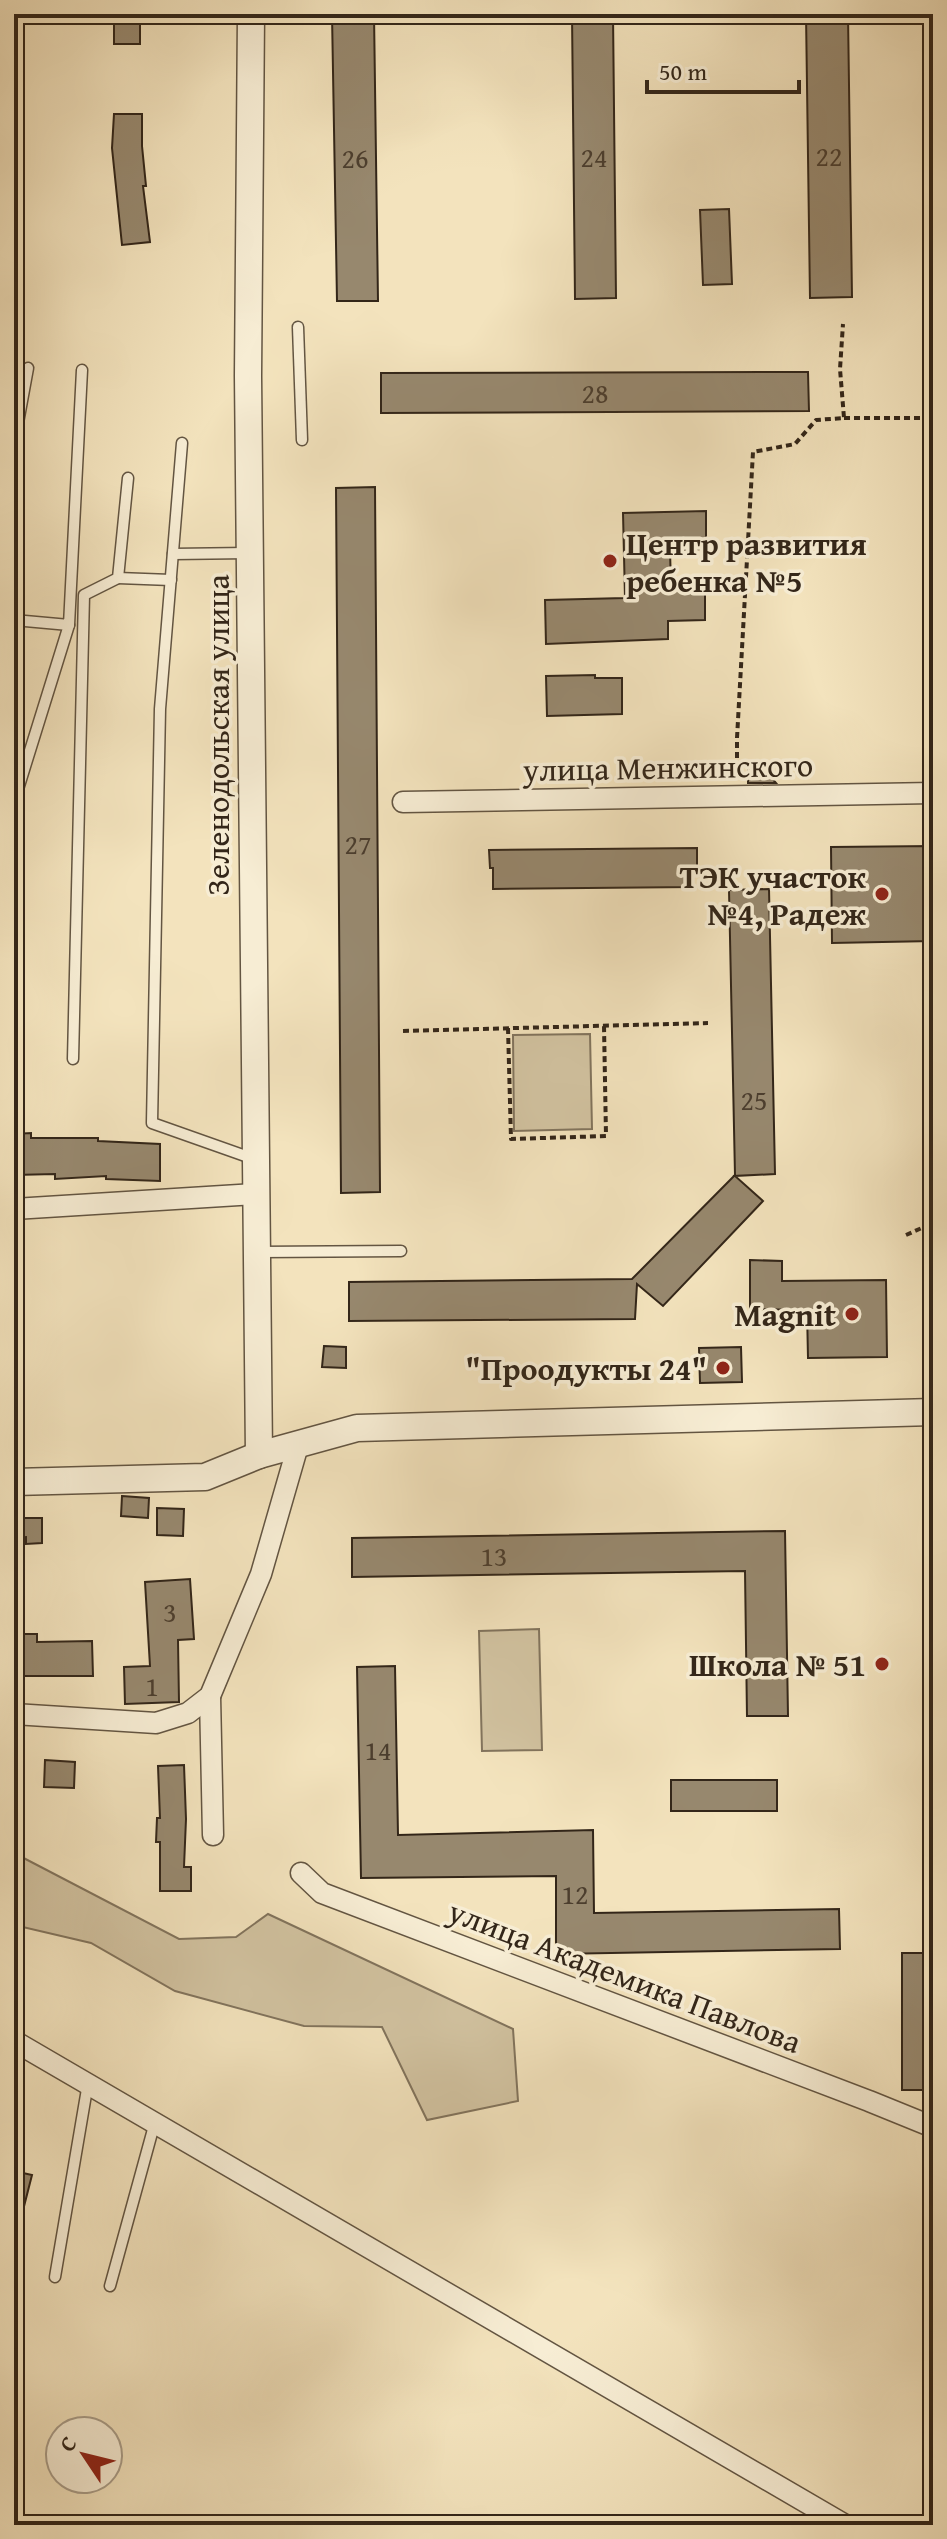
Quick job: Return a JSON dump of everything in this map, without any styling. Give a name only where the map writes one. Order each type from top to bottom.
[{"type":"street","name":"Зеленодольская улица","points":[[251,14],[248,361],[259,1455]]},
{"type":"street","name":"улица Менжинского","points":[[403,802],[933,793]]},
{"type":"street","points":[[14,1209],[255,1194]]},
{"type":"street","points":[[14,1482],[205,1477],[299,1442],[357,1428],[933,1412]]},
{"type":"street","points":[[213,1835],[210,1696],[261,1574],[299,1442]]},
{"type":"street","points":[[14,1714],[156,1723],[188,1713],[210,1696]]},
{"type":"street","name":"улица Академика Павлова","points":[[301,1873],[322,1893],[933,2127]]},
{"type":"street","points":[[14,2041],[845,2525]]},
{"type":"lane","points":[[298,327],[302,440]]},
{"type":"lane","points":[[15,439],[28,368]]},
{"type":"lane","points":[[14,802],[69,625],[82,370]]},
{"type":"lane","points":[[182,443],[160,709],[152,1123],[254,1159]]},
{"type":"lane","points":[[118,578],[128,478]]},
{"type":"lane","points":[[173,554],[250,552]]},
{"type":"lane","points":[[73,1059],[84,595],[118,578],[171,580]]},
{"type":"lane","points":[[14,620],[69,625]]},
{"type":"lane","points":[[258,1252],[401,1251]]},
{"type":"lane","points":[[55,2277],[88,2083]]},
{"type":"lane","points":[[110,2286],[155,2121]]},
{"type":"path","points":[[843,324],[840,369],[844,418]]},
{"type":"path","points":[[737,796],[737,738],[753,452],[795,444],[816,420],[933,418]]},
{"type":"path","points":[[403,1031],[708,1023]]},
{"type":"path","points":[[508,1028],[511,1139],[606,1136],[604,1026]]},
{"type":"path","points":[[906,1235],[933,1223]]},
{"type":"shaded area","points":[[590,1034],[592,1129],[514,1131],[513,1035]]},
{"type":"shaded area","points":[[539,1629],[542,1750],[482,1751],[479,1631]]},
{"type":"shaded area","points":[[14,1853],[179,1939],[236,1937],[268,1914],[513,2029],[518,2101],[427,2120],[382,2027],[304,2026],[175,1991],[91,1943],[14,1925]]},
{"type":"building","points":[[332,14],[374,14],[378,301],[337,301]]},
{"type":"building","points":[[572,14],[613,14],[616,298],[575,299]]},
{"type":"building","points":[[806,14],[848,14],[852,297],[810,298]]},
{"type":"building","points":[[114,20],[140,20],[140,44],[114,44]]},
{"type":"building","points":[[114,114],[142,114],[146,186],[143,186],[150,242],[122,245],[112,148]]},
{"type":"building","points":[[729,209],[732,284],[703,285],[700,210]]},
{"type":"building","points":[[808,372],[809,411],[381,413],[381,373]]},
{"type":"building","points":[[375,487],[380,1192],[341,1193],[336,488]]},
{"type":"building","points":[[706,511],[706,549],[670,550],[671,586],[705,585],[705,620],[668,621],[668,639],[546,644],[545,600],[625,598],[623,513]]},
{"type":"building","points":[[595,675],[595,678],[622,678],[622,714],[547,716],[546,676]]},
{"type":"building","points":[[748,766],[762,766],[776,783],[748,783]]},
{"type":"building","name":"ТЭК участок №4, Радеж","points":[[933,846],[933,941],[832,943],[831,847]]},
{"type":"building","points":[[697,848],[693,887],[493,889],[489,850]]},
{"type":"building","points":[[769,889],[775,1174],[735,1176],[763,1201],[663,1306],[637,1284],[635,1319],[349,1321],[349,1282],[632,1279],[735,1175],[729,890]]},
{"type":"building","points":[[31,1133],[31,1138],[98,1138],[98,1141],[160,1144],[160,1181],[106,1179],[106,1176],[55,1179],[55,1174],[14,1175],[14,1134]]},
{"type":"building","points":[[750,1260],[782,1261],[782,1281],[886,1280],[887,1357],[808,1358],[807,1310],[750,1309]]},
{"type":"building","points":[[324,1346],[346,1347],[346,1368],[322,1367]]},
{"type":"building","points":[[741,1347],[742,1382],[700,1383],[699,1348]]},
{"type":"building","points":[[122,1496],[149,1498],[148,1518],[121,1516]]},
{"type":"building","points":[[157,1508],[184,1509],[183,1536],[157,1535]]},
{"type":"building","points":[[14,1518],[42,1518],[42,1543],[26,1544],[26,1537],[14,1538]]},
{"type":"building","points":[[785,1531],[788,1716],[747,1716],[745,1571],[352,1577],[352,1538]]},
{"type":"building","points":[[190,1579],[194,1639],[178,1640],[179,1702],[125,1704],[124,1667],[150,1666],[145,1582]]},
{"type":"building","points":[[14,1634],[37,1634],[37,1642],[92,1641],[93,1676],[14,1676]]},
{"type":"building","points":[[395,1666],[398,1835],[593,1830],[594,1913],[839,1909],[840,1949],[556,1954],[556,1876],[361,1878],[357,1667]]},
{"type":"building","points":[[45,1760],[75,1762],[74,1788],[44,1787]]},
{"type":"building","points":[[184,1765],[184,1867],[191,1867],[191,1891],[160,1891],[160,1842],[156,1842],[157,1818],[160,1818],[158,1766]]},
{"type":"building","points":[[671,1780],[777,1780],[777,1811],[671,1811]]},
{"type":"building","points":[[902,1953],[933,1953],[933,2090],[902,2090]]},
{"type":"building","points":[[14,2171],[32,2175],[20,2222],[14,2221]]},
{"type":"place","name":"Центр развития ребенка №5","points":[[610,561]]},
{"type":"place","name":"ТЭК участок №4, Радеж","points":[[882,894]]},
{"type":"place","name":"Magnit","points":[[852,1314]]},
{"type":"place","name":"\"Проодукты 24\"","points":[[723,1368]]},
{"type":"place","name":"Школа № 51","points":[[882,1664]]}]
